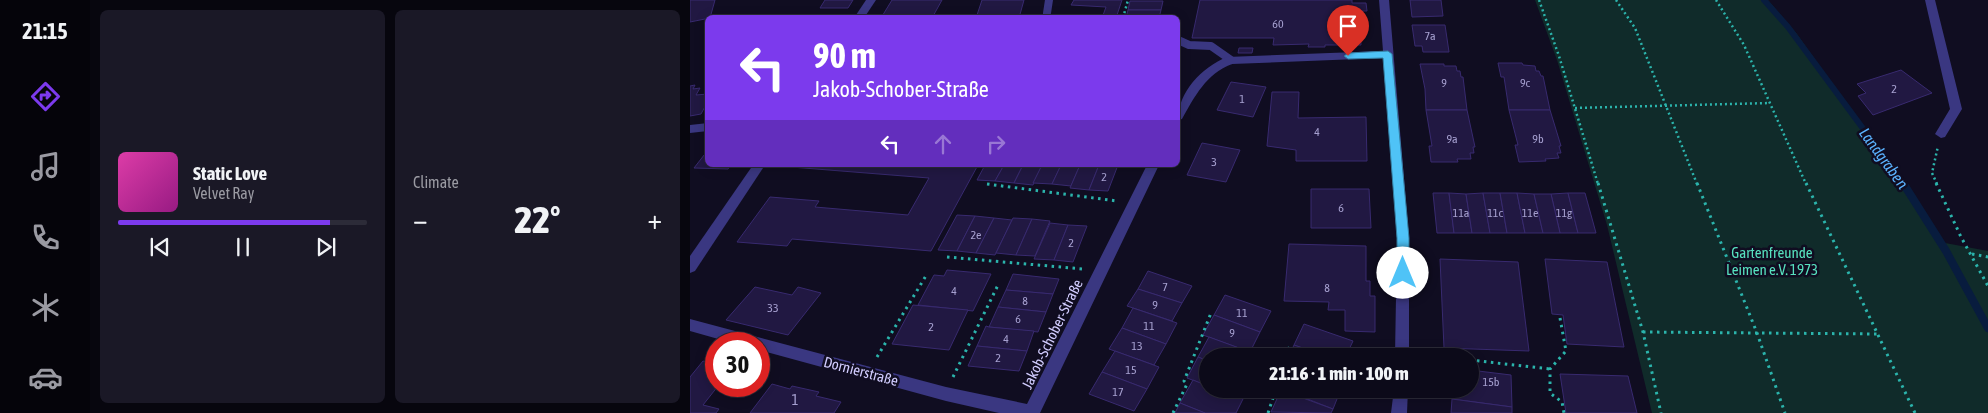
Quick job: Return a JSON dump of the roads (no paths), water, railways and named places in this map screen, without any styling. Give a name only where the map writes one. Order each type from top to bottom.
[{"type":"street","points":[[861,15],[871,0]]},
{"type":"street","points":[[1384,0],[1403,238],[1402,348]]},
{"type":"street","points":[[1930,0],[1956,109],[1941,134]]},
{"type":"street","points":[[1180,113],[1202,78],[1210,69],[1231,60],[1388,54]]},
{"type":"street","points":[[690,129],[705,127]]},
{"type":"street","points":[[690,267],[758,167]]},
{"type":"street","name":"Jakob-Schober-Straße","points":[[1031,413],[1152,167]]},
{"type":"street","name":"Dornierstraße","points":[[690,325],[946,394],[1031,413]]},
{"type":"street","points":[[1399,413],[1400,398]]},
{"type":"lane","points":[[1046,13],[1049,0]]},
{"type":"lane","points":[[1180,41],[1189,45],[1211,46],[1231,60]]},
{"type":"waterway","name":"Landgraben","points":[[1764,0],[1788,27],[1904,184]]},
{"type":"waterway","name":"Landgraben","points":[[1903,183],[1946,251],[1988,328]]},
{"type":"park label","name":"Gartenfreunde Leimen e.V. 1973","points":[[1772,260]]}]
